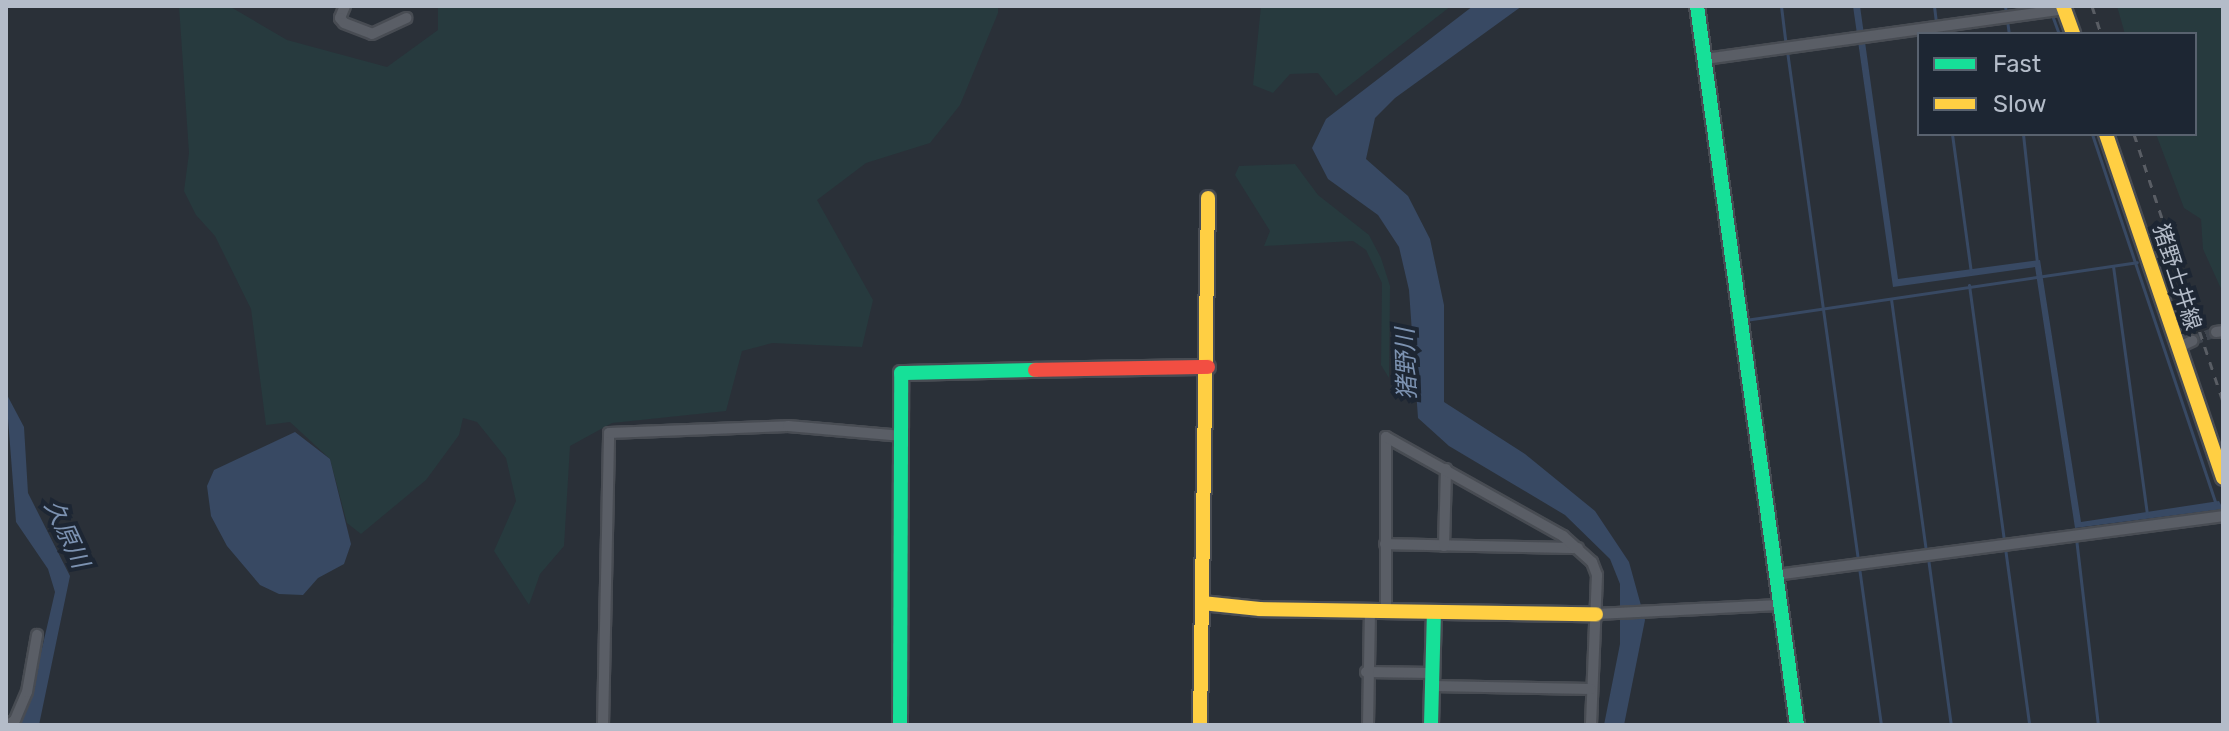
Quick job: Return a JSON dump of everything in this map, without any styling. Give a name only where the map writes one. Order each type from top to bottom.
[{"type":"street","points":[[345,6],[340,18],[344,23],[372,34],[406,18]]},
{"type":"street","points":[[1697,6],[1797,725]]},
{"type":"street","points":[[1705,59],[2064,7],[2072,32]]},
{"type":"street","name":"猪野土井線","points":[[2107,136],[2223,478]]},
{"type":"street","points":[[1200,725],[1208,367],[1208,198]]},
{"type":"street","points":[[2177,348],[2192,341]]},
{"type":"street","points":[[900,725],[901,373],[1208,367]]},
{"type":"street","points":[[603,725],[609,433],[788,426],[903,436]]},
{"type":"street","points":[[1368,725],[1366,672],[1378,610],[1385,544],[1386,437],[1578,548],[1597,575],[1603,614],[1591,689],[1591,725]]},
{"type":"street","points":[[1444,546],[1446,469]]},
{"type":"street","points":[[1776,575],[2223,516]]},
{"type":"street","points":[[1385,544],[1578,548]]},
{"type":"street","points":[[1202,603],[1434,612],[1603,614],[1779,605]]},
{"type":"street","points":[[1431,725],[1434,612]]},
{"type":"street","points":[[8,725],[15,720],[27,692],[37,635]]},
{"type":"street","points":[[1366,672],[1432,680],[1591,689]]},
{"type":"green space","points":[[179,6],[229,6],[287,40],[387,67],[438,30],[438,6],[998,6],[998,13],[960,105],[930,143],[866,163],[817,200],[873,300],[862,347],[772,343],[742,351],[726,411],[612,423],[570,446],[564,546],[540,574],[529,605],[494,551],[516,501],[506,458],[477,422],[463,418],[459,435],[426,480],[361,534],[347,523],[330,459],[290,422],[266,425],[251,309],[215,236],[196,215],[184,191],[189,153]]},
{"type":"green space","points":[[1261,6],[1451,6],[1336,96],[1318,73],[1290,74],[1273,93],[1253,85]]},
{"type":"green space","points":[[2117,6],[2223,6],[2223,293],[2203,249],[2201,219],[2184,208],[2157,136],[2197,136],[2197,32],[2124,32]]},
{"type":"green space","points":[[1295,164],[1318,195],[1369,235],[1381,258],[1390,286],[1389,378],[1381,365],[1382,283],[1366,250],[1353,241],[1264,246],[1270,231],[1235,175],[1239,166]]},
{"type":"water","points":[[1473,6],[1522,6],[1395,98],[1375,118],[1366,159],[1408,196],[1430,239],[1444,305],[1444,402],[1525,454],[1595,511],[1629,562],[1645,620],[1624,725],[1604,725],[1620,644],[1620,584],[1610,559],[1565,515],[1449,446],[1418,418],[1409,290],[1399,247],[1378,215],[1328,179],[1312,148],[1326,119]]},
{"type":"water","points":[[1853,6],[1860,6],[1898,279],[2040,260],[2081,522],[2219,501],[2223,509],[2075,528],[2035,267],[1893,287]]},
{"type":"water","points":[[6,393],[24,427],[28,493],[70,576],[39,725],[16,725],[31,696],[55,592],[48,569],[16,522]]},
{"type":"water","points":[[295,432],[330,459],[351,544],[344,564],[318,578],[303,595],[279,594],[260,585],[227,546],[211,516],[207,486],[214,470]]},
{"type":"waterway","points":[[1781,6],[1786,44]]},
{"type":"waterway","points":[[1934,6],[1936,22]]},
{"type":"waterway","points":[[2005,6],[2009,32]]},
{"type":"waterway","points":[[2052,15],[2058,32]]},
{"type":"waterway","points":[[1787,51],[1881,725]]},
{"type":"waterway","points":[[1952,136],[1971,272]]},
{"type":"waterway","points":[[2023,136],[2037,263]]},
{"type":"waterway","points":[[2093,136],[2216,504]]},
{"type":"waterway","points":[[1745,320],[2137,262]]},
{"type":"waterway","points":[[2113,266],[2147,515]]},
{"type":"waterway","points":[[1969,285],[2029,725]]},
{"type":"waterway","points":[[1891,299],[1926,551]]},
{"type":"waterway","points":[[2076,538],[2098,725]]},
{"type":"waterway","points":[[1928,558],[1951,725]]},
{"type":"waterway","points":[[1802,713],[1805,725]]},
{"type":"waterway","points":[[2218,725],[2223,723]]},
{"type":"tunnel","points":[[2192,341],[2216,332]]},
{"type":"railway","points":[[2092,6],[2100,32]]},
{"type":"railway","points":[[2135,136],[2223,401]]},
{"type":"traffic: fast","points":[[1697,6],[1797,725]]},
{"type":"traffic: fast","points":[[900,725],[901,373],[1035,370]]},
{"type":"traffic: fast","points":[[1431,725],[1434,612]]},
{"type":"traffic: slow","points":[[2063,6],[2072,32]]},
{"type":"traffic: slow","points":[[2107,136],[2223,478]]},
{"type":"traffic: slow","points":[[1200,725],[1208,198]]},
{"type":"traffic: slow","points":[[1202,603],[1260,609],[1596,614]]},
{"type":"traffic: jam","points":[[1035,370],[1208,367]]},
{"type":"water label","name":"猪野川","points":[[1407,364]]},
{"type":"water label","name":"久原川","points":[[66,534]]}]
